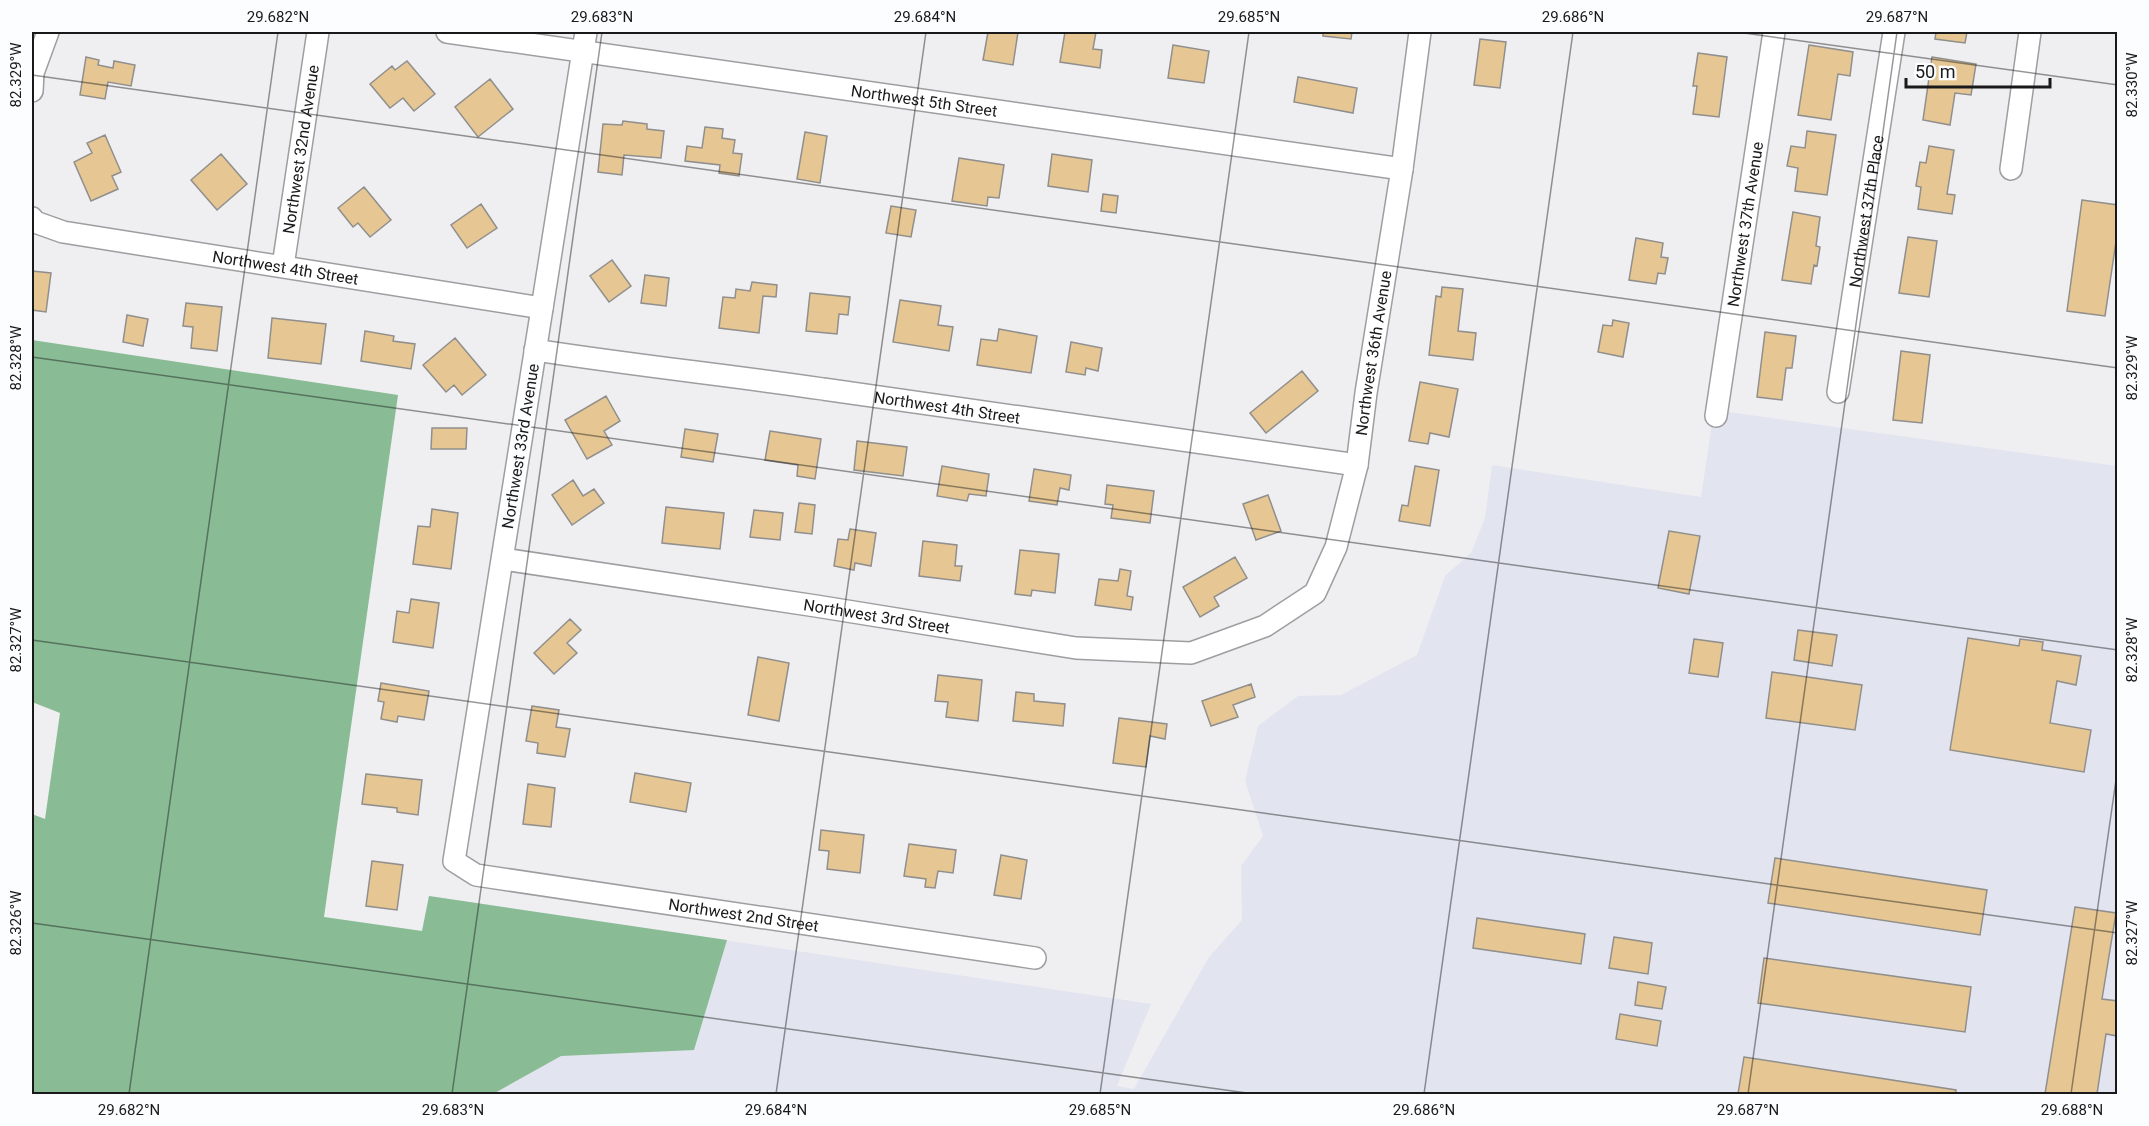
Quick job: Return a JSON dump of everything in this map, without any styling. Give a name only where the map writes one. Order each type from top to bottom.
[{"type":"street","points":[[32,79],[48,32]]},
{"type":"street","name":"Northwest 32nd Avenue","points":[[283,266],[318,32]]},
{"type":"street","name":"Northwest 5th Street","points":[[447,32],[584,42],[1402,169]]},
{"type":"street","name":"Northwest 36th Avenue","points":[[1248,632],[1265,627],[1315,593],[1336,547],[1357,465],[1366,393],[1402,169],[1420,32]]},
{"type":"street","name":"Northwest 37th Avenue","points":[[1716,416],[1774,32]]},
{"type":"street","name":"Northwest 37th Place","points":[[1838,392],[1894,32]]},
{"type":"street","points":[[2011,169],[2030,32]]},
{"type":"street","name":"Northwest 33rd Avenue","points":[[454,861],[584,42]]},
{"type":"street","name":"Northwest 4th Street","points":[[32,218],[35,222],[63,232],[542,308]]},
{"type":"street","name":"Northwest 4th Street","points":[[535,350],[1357,465]]},
{"type":"street","name":"Northwest 3rd Street","points":[[503,559],[1076,648],[1191,653],[1248,632]]},
{"type":"street","name":"Northwest 2nd Street","points":[[454,861],[476,875],[1035,958]]},
{"type":"shaded area","points":[[1714,410],[2117,466],[2117,1094],[301,1094],[324,917],[422,931],[429,896],[1151,1004],[1117,1086],[1134,1089],[1209,957],[1242,920],[1241,866],[1263,836],[1245,781],[1258,726],[1298,696],[1341,695],[1417,655],[1445,576],[1471,553],[1485,518],[1492,465],[1701,497]]},
{"type":"green space","points":[[32,340],[398,395],[324,917],[422,931],[429,896],[727,940],[694,1050],[561,1056],[493,1094],[32,1094],[32,814],[45,819],[60,713],[32,702]]},
{"type":"building","points":[[988,32],[1018,32],[1013,65],[983,60]]},
{"type":"building","points":[[1065,32],[1096,32],[1093,49],[1102,50],[1100,68],[1060,62]]},
{"type":"building","points":[[1323,32],[1352,32],[1351,39],[1323,36]]},
{"type":"building","points":[[1936,32],[1967,32],[1965,43],[1935,39]]},
{"type":"building","points":[[1480,39],[1506,42],[1500,88],[1474,85]]},
{"type":"building","points":[[1173,45],[1209,51],[1204,83],[1168,78]]},
{"type":"building","points":[[1809,45],[1853,52],[1850,76],[1838,74],[1831,120],[1798,115]]},
{"type":"building","points":[[1698,53],[1727,57],[1719,117],[1693,114],[1697,86],[1693,86]]},
{"type":"building","points":[[86,57],[99,60],[98,65],[113,68],[114,61],[135,65],[131,86],[108,82],[105,99],[80,95]]},
{"type":"building","points":[[1932,57],[1976,64],[1971,95],[1955,93],[1950,125],[1923,120]]},
{"type":"building","points":[[407,61],[435,94],[414,111],[403,98],[390,108],[370,84],[392,66],[395,70]]},
{"type":"building","points":[[1298,77],[1357,88],[1353,113],[1294,102]]},
{"type":"building","points":[[490,79],[513,109],[478,137],[455,107]]},
{"type":"building","points":[[623,121],[647,124],[647,129],[664,131],[661,158],[624,155],[622,175],[598,172],[603,124],[622,125]]},
{"type":"building","points":[[705,127],[723,129],[722,138],[735,140],[733,153],[742,154],[739,176],[719,173],[720,165],[685,161],[687,146],[702,148]]},
{"type":"building","points":[[1807,131],[1836,135],[1827,195],[1795,191],[1798,168],[1787,166],[1791,146],[1805,148]]},
{"type":"building","points":[[805,132],[827,136],[820,183],[797,179]]},
{"type":"building","points":[[105,135],[121,172],[112,176],[118,189],[91,201],[74,162],[92,153],[87,143]]},
{"type":"building","points":[[1929,146],[1954,150],[1947,194],[1955,195],[1952,214],[1918,209],[1921,187],[1916,186],[1920,162],[1926,163]]},
{"type":"building","points":[[221,154],[247,184],[217,210],[191,180]]},
{"type":"building","points":[[1052,154],[1092,160],[1088,192],[1048,186]]},
{"type":"building","points":[[959,158],[1004,165],[999,198],[988,197],[987,206],[952,201]]},
{"type":"building","points":[[364,187],[391,220],[370,237],[358,223],[353,227],[338,208]]},
{"type":"building","points":[[1103,194],[1118,196],[1116,213],[1101,211]]},
{"type":"building","points":[[2082,200],[2118,205],[2118,228],[2105,316],[2067,311]]},
{"type":"building","points":[[481,204],[497,228],[467,248],[451,225]]},
{"type":"building","points":[[891,206],[916,210],[911,237],[886,233]]},
{"type":"building","points":[[1793,212],[1820,217],[1816,246],[1820,247],[1811,284],[1782,280]]},
{"type":"building","points":[[1908,237],[1937,241],[1929,297],[1899,293]]},
{"type":"building","points":[[1636,238],[1663,243],[1661,257],[1668,258],[1665,274],[1658,273],[1656,284],[1629,280]]},
{"type":"building","points":[[612,260],[631,286],[609,302],[590,276]]},
{"type":"building","points":[[32,271],[51,273],[46,312],[32,310]]},
{"type":"building","points":[[645,275],[669,278],[666,306],[641,303]]},
{"type":"building","points":[[752,282],[777,285],[776,297],[763,296],[759,333],[719,328],[723,297],[735,298],[736,289],[750,291]]},
{"type":"building","points":[[1442,287],[1463,289],[1458,331],[1476,333],[1473,360],[1429,355],[1436,296],[1441,297]]},
{"type":"building","points":[[810,293],[850,297],[848,315],[839,314],[837,334],[806,331]]},
{"type":"building","points":[[900,300],[941,306],[938,325],[953,327],[949,351],[893,342]]},
{"type":"building","points":[[186,303],[222,307],[217,351],[191,348],[193,327],[183,326]]},
{"type":"building","points":[[127,315],[148,319],[143,346],[123,342]]},
{"type":"building","points":[[272,318],[326,324],[321,364],[268,358]]},
{"type":"building","points":[[1613,320],[1629,323],[1623,357],[1598,352],[1603,325],[1612,326]]},
{"type":"building","points":[[999,329],[1037,336],[1031,373],[977,365],[981,339],[997,341]]},
{"type":"building","points":[[365,331],[394,336],[393,341],[415,344],[411,369],[361,361]]},
{"type":"building","points":[[1765,332],[1796,336],[1792,368],[1786,368],[1782,400],[1757,397]]},
{"type":"building","points":[[455,338],[486,375],[462,395],[454,385],[446,392],[423,365]]},
{"type":"building","points":[[1071,342],[1102,348],[1098,371],[1086,368],[1085,375],[1066,372]]},
{"type":"building","points":[[1901,351],[1930,355],[1922,423],[1893,420]]},
{"type":"building","points":[[1302,371],[1318,391],[1266,433],[1250,413]]},
{"type":"building","points":[[1420,382],[1458,389],[1449,437],[1430,433],[1428,444],[1409,441]]},
{"type":"building","points":[[606,396],[620,421],[604,431],[612,445],[587,459],[565,420]]},
{"type":"building","points":[[432,428],[467,428],[466,449],[431,449]]},
{"type":"building","points":[[685,429],[718,434],[713,462],[681,457]]},
{"type":"building","points":[[770,431],[821,439],[815,479],[797,476],[798,465],[765,460]]},
{"type":"building","points":[[857,441],[907,447],[903,476],[854,470]]},
{"type":"building","points":[[942,466],[989,474],[986,496],[969,494],[967,501],[937,496]]},
{"type":"building","points":[[1415,466],[1439,470],[1430,526],[1399,521],[1402,505],[1408,506]]},
{"type":"building","points":[[1034,469],[1071,475],[1069,490],[1060,488],[1057,505],[1029,501]]},
{"type":"building","points":[[573,480],[583,496],[594,489],[604,503],[572,525],[552,495]]},
{"type":"building","points":[[1107,485],[1154,491],[1150,523],[1111,518],[1113,505],[1105,504]]},
{"type":"building","points":[[1268,495],[1281,531],[1256,540],[1243,504]]},
{"type":"building","points":[[799,503],[815,505],[812,534],[795,532]]},
{"type":"building","points":[[666,507],[724,513],[720,549],[662,543]]},
{"type":"building","points":[[432,509],[458,513],[451,569],[413,564],[418,526],[430,527]]},
{"type":"building","points":[[754,510],[783,513],[780,540],[750,537]]},
{"type":"building","points":[[850,529],[876,533],[871,566],[855,563],[854,570],[834,566],[838,539],[848,540]]},
{"type":"building","points":[[1669,531],[1700,536],[1689,594],[1658,588]]},
{"type":"building","points":[[923,541],[957,545],[955,566],[962,566],[960,581],[919,576]]},
{"type":"building","points":[[1020,550],[1059,554],[1055,593],[1032,590],[1031,596],[1015,594]]},
{"type":"building","points":[[1235,557],[1247,578],[1214,597],[1219,606],[1200,617],[1183,587]]},
{"type":"building","points":[[1120,569],[1131,571],[1127,596],[1133,597],[1131,610],[1095,605],[1099,579],[1118,581]]},
{"type":"building","points":[[411,599],[439,603],[433,648],[393,642],[397,611],[409,613]]},
{"type":"building","points":[[570,619],[581,630],[567,643],[577,653],[554,674],[534,653]]},
{"type":"building","points":[[1798,630],[1837,635],[1832,666],[1794,660]]},
{"type":"building","points":[[1968,638],[2019,646],[2020,639],[2043,642],[2042,650],[2081,656],[2076,685],[2057,681],[2050,723],[2091,730],[2084,772],[1950,750]]},
{"type":"building","points":[[1694,639],[1723,643],[1718,677],[1689,673]]},
{"type":"building","points":[[758,657],[789,663],[779,721],[748,715]]},
{"type":"building","points":[[1772,672],[1862,685],[1855,730],[1766,718]]},
{"type":"building","points":[[938,675],[982,680],[978,721],[946,717],[948,702],[935,701]]},
{"type":"building","points":[[381,683],[429,691],[424,720],[398,716],[397,722],[381,719],[384,702],[378,701]]},
{"type":"building","points":[[1251,684],[1255,697],[1233,705],[1238,717],[1211,726],[1202,701]]},
{"type":"building","points":[[1016,692],[1034,694],[1034,701],[1065,704],[1063,726],[1013,721]]},
{"type":"building","points":[[532,706],[559,710],[556,727],[570,729],[565,757],[537,753],[538,743],[526,741]]},
{"type":"building","points":[[1119,718],[1167,724],[1165,739],[1150,736],[1146,767],[1113,763]]},
{"type":"building","points":[[635,773],[691,783],[686,812],[630,802]]},
{"type":"building","points":[[366,774],[422,780],[418,815],[397,812],[397,808],[362,804]]},
{"type":"building","points":[[528,784],[555,788],[551,827],[523,824]]},
{"type":"building","points":[[821,830],[864,835],[860,873],[827,869],[829,851],[819,850]]},
{"type":"building","points":[[909,844],[956,850],[953,873],[938,871],[935,888],[925,887],[926,879],[904,876]]},
{"type":"building","points":[[1001,855],[1027,860],[1021,899],[994,895]]},
{"type":"building","points":[[1775,858],[1987,890],[1980,935],[1768,903]]},
{"type":"building","points":[[372,861],[403,865],[397,910],[366,906]]},
{"type":"building","points":[[2075,907],[2116,913],[2102,999],[2118,1001],[2117,1036],[2106,1034],[2097,1094],[2045,1094]]},
{"type":"building","points":[[1477,918],[1585,934],[1581,964],[1473,948]]},
{"type":"building","points":[[1614,937],[1652,943],[1648,974],[1609,968]]},
{"type":"building","points":[[1764,958],[1971,987],[1965,1032],[1758,1003]]},
{"type":"building","points":[[1638,982],[1666,987],[1662,1009],[1635,1005]]},
{"type":"building","points":[[1620,1014],[1661,1021],[1657,1046],[1616,1039]]},
{"type":"building","points":[[1744,1057],[1956,1090],[1956,1094],[1738,1094]]}]
